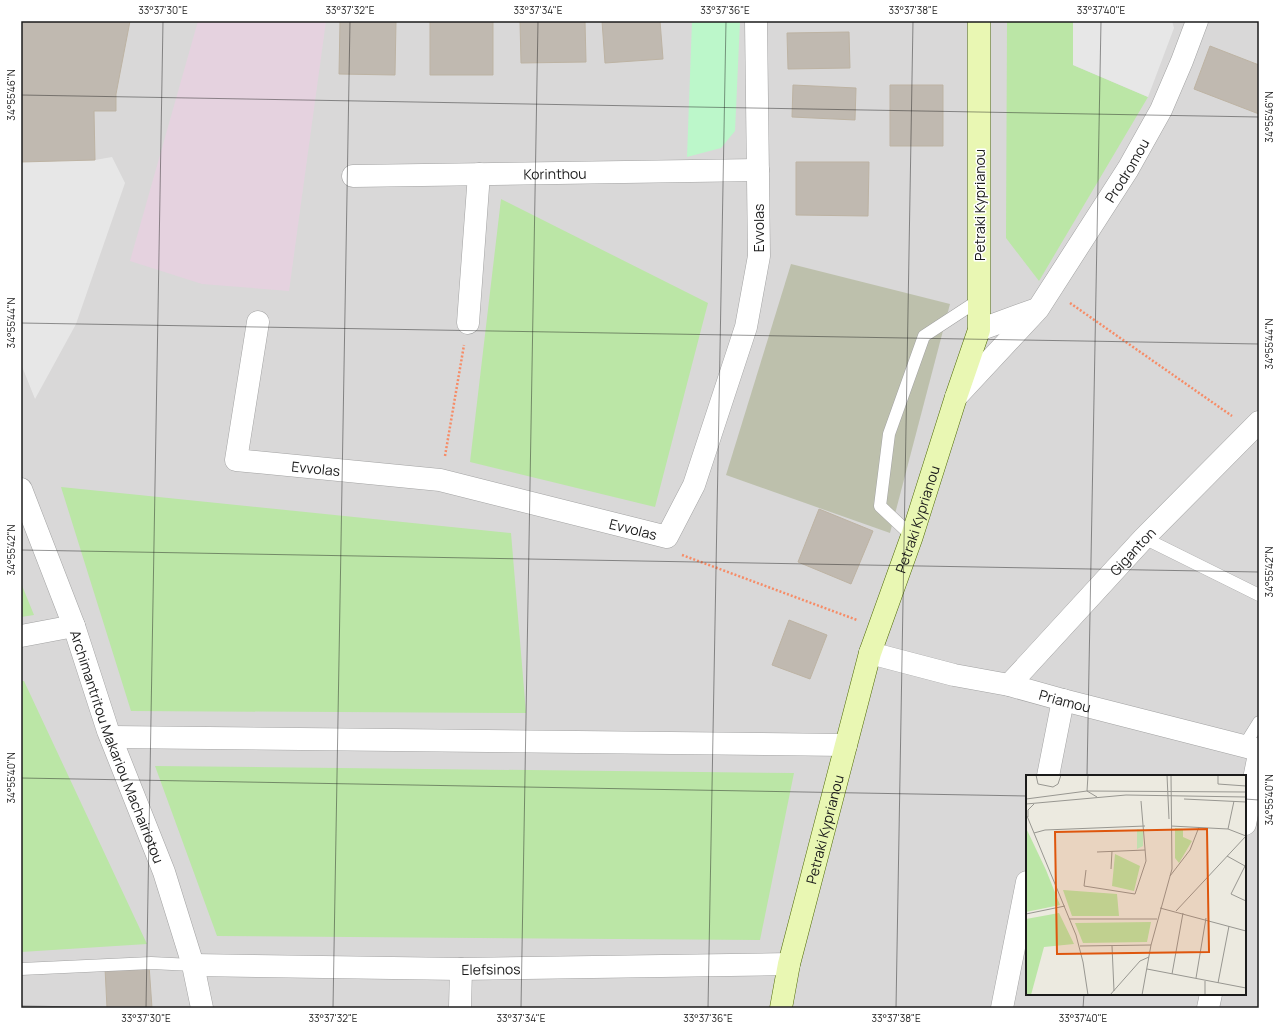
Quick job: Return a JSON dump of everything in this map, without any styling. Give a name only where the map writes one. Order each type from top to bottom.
[{"type":"main road","name":"Petraki Kyprianou","points":[[781,1008],[789,964],[870,654],[912,536],[979,330],[979,21]]},
{"type":"street","name":"EvvoIas","points":[[258,322],[236,460],[440,480],[667,537],[694,485],[746,327],[759,256],[756,21]]},
{"type":"street","name":"Prodromou","points":[[956,397],[1038,309],[1128,169],[1160,110],[1182,61],[1197,21]]},
{"type":"street","name":"Korinthou","points":[[353,176],[758,170]]},
{"type":"street","points":[[468,323],[479,174]]},
{"type":"street","points":[[979,330],[1038,309]]},
{"type":"street","name":"Giganton","points":[[1009,685],[1144,538],[1255,426]]},
{"type":"street","name":"Archimantritou Makariou Machairiotou","points":[[21,489],[74,626],[111,737],[164,872],[193,965],[202,1008]]},
{"type":"street","points":[[21,636],[74,626]]},
{"type":"street","name":"Priamou","points":[[870,654],[954,675],[1009,685],[1254,750]]},
{"type":"street","points":[[1048,775],[1064,700]]},
{"type":"street","points":[[111,737],[846,745]]},
{"type":"street","points":[[1246,816],[1254,750]]},
{"type":"street","points":[[1002,1008],[1026,887]]},
{"type":"street","name":"Elefsinos","points":[[193,965],[461,969],[789,964]]},
{"type":"street","points":[[460,1008],[461,969]]},
{"type":"street","points":[[1208,1008],[1211,995]]},
{"type":"lane","points":[[912,536],[880,506],[888,434],[924,336],[979,300]]},
{"type":"lane","points":[[1144,538],[1259,595]]},
{"type":"lane","points":[[1254,750],[1259,722]]},
{"type":"lane","points":[[21,969],[151,963],[193,965]]},
{"type":"path","points":[[1050,289],[1255,426]]},
{"type":"path","points":[[440,480],[468,323]]},
{"type":"path","points":[[667,537],[680,554],[878,628]]},
{"type":"shaded area","points":[[21,21],[1259,21],[1259,1008],[21,1008]]},
{"type":"shaded area","points":[[198,21],[326,21],[289,291],[202,284],[130,261]]},
{"type":"shaded area","points":[[1073,21],[1172,21],[1174,28],[1148,97],[1073,65]]},
{"type":"shaded area","points":[[112,157],[125,183],[76,324],[35,399],[21,364],[21,162],[95,160]]},
{"type":"shaded area","points":[[791,264],[950,304],[890,533],[726,475]]},
{"type":"green space","points":[[692,21],[740,21],[735,131],[721,148],[687,157]]},
{"type":"green space","points":[[1007,21],[1073,21],[1073,65],[1148,97],[1039,281],[1006,238]]},
{"type":"green space","points":[[501,199],[708,303],[655,507],[470,462]]},
{"type":"green space","points":[[61,487],[511,533],[526,713],[131,711]]},
{"type":"green space","points":[[21,583],[34,615],[21,617]]},
{"type":"green space","points":[[21,681],[24,681],[147,944],[21,952]]},
{"type":"green space","points":[[155,766],[794,773],[760,940],[217,936]]},
{"type":"building","points":[[21,21],[130,21],[116,94],[116,111],[94,111],[95,160],[21,162]]},
{"type":"building","points":[[340,21],[396,21],[395,75],[339,74]]},
{"type":"building","points":[[430,21],[493,21],[493,75],[430,75]]},
{"type":"building","points":[[520,21],[585,21],[586,62],[521,63]]},
{"type":"building","points":[[602,21],[660,21],[663,59],[605,63]]},
{"type":"building","points":[[849,32],[850,68],[788,69],[787,33]]},
{"type":"building","points":[[1210,46],[1259,65],[1259,114],[1194,89]]},
{"type":"building","points":[[793,85],[856,88],[855,120],[792,117]]},
{"type":"building","points":[[890,85],[943,85],[943,146],[890,146]]},
{"type":"building","points":[[796,162],[869,162],[868,216],[796,215]]},
{"type":"building","points":[[819,509],[873,531],[851,584],[798,562]]},
{"type":"building","points":[[789,620],[827,635],[810,679],[772,665]]},
{"type":"building","points":[[149,965],[152,1008],[107,1008],[105,968]]}]
